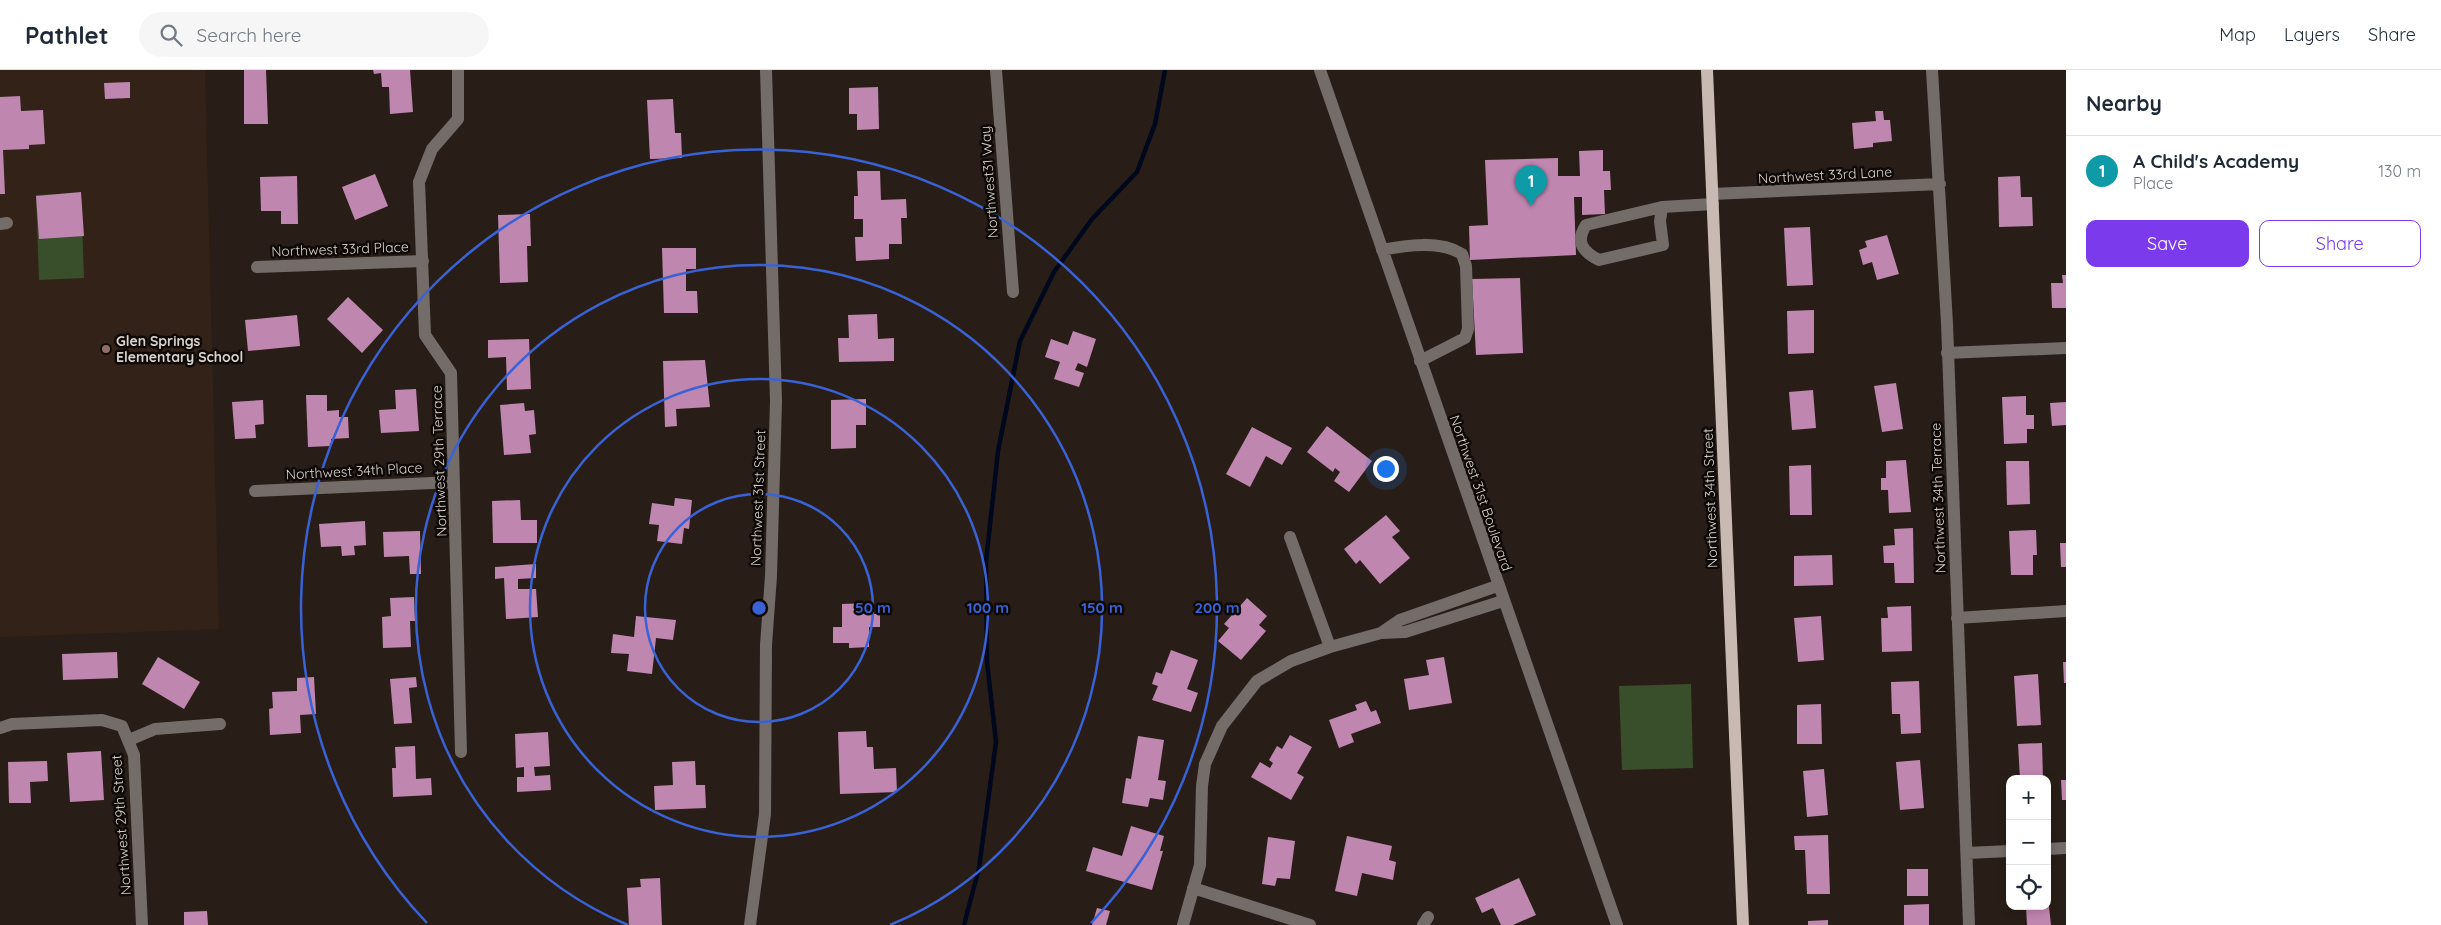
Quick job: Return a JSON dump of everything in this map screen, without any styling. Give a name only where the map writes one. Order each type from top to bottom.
[{"type":"main road","name":"Northwest 34th Street","points":[[1707,70],[1743,925]]},
{"type":"street","name":"Northwest 29th Terrace","points":[[458,70],[458,119],[432,149],[419,182],[425,335],[451,373],[461,752]]},
{"type":"street","name":"Northwest 31st Street","points":[[750,925],[765,814],[766,645],[771,576],[776,401],[766,70]]},
{"type":"street","name":"Northwest31 Way","points":[[996,70],[1013,292]]},
{"type":"street","name":"Northwest 31st Boulevard","points":[[1320,70],[1497,586],[1617,925]]},
{"type":"street","name":"Northwest 34th Terrace","points":[[1932,70],[1940,184],[1969,925]]},
{"type":"street","name":"Northwest 33rd Lane","points":[[1662,207],[1660,221],[1663,245],[1599,260],[1587,254],[1580,245],[1580,233],[1586,225],[1630,213],[1662,207],[1712,199],[1940,184]]},
{"type":"street","points":[[1382,250],[1412,245],[1448,248],[1462,254],[1466,284],[1468,329],[1465,338],[1420,361]]},
{"type":"street","name":"Northwest 33rd Place","points":[[258,267],[423,261]]},
{"type":"street","points":[[1947,353],[2066,348]]},
{"type":"street","name":"Northwest 34th Place","points":[[255,491],[454,482]]},
{"type":"street","points":[[1290,537],[1330,647]]},
{"type":"street","points":[[1381,633],[1400,620],[1497,586]]},
{"type":"street","points":[[1183,925],[1200,864],[1202,786],[1205,764],[1222,726],[1257,681],[1291,661],[1330,647],[1381,633],[1405,632],[1503,601]]},
{"type":"street","points":[[1957,618],[2066,611]]},
{"type":"street","name":"Northwest 29th Street","points":[[0,728],[12,724],[102,720],[122,726],[134,755],[142,925]]},
{"type":"street","points":[[129,740],[155,729],[220,724]]},
{"type":"street","points":[[2051,849],[2066,848]]},
{"type":"street","points":[[1966,853],[2006,851]]},
{"type":"street","points":[[1193,888],[1310,925]]},
{"type":"shaded area","name":"Glen Springs Elementary School","points":[[0,70],[205,70],[219,629],[0,637]]},
{"type":"green space","points":[[81,193],[84,278],[39,280],[36,195]]},
{"type":"green space","points":[[1691,684],[1693,768],[1622,770],[1619,686]]},
{"type":"building","points":[[244,70],[266,70],[268,124],[244,124]]},
{"type":"building","points":[[373,70],[410,70],[413,112],[390,114],[389,87],[382,87],[381,73],[374,74]]},
{"type":"building","points":[[130,82],[130,98],[105,99],[104,83]]},
{"type":"building","points":[[878,87],[879,129],[857,130],[857,114],[849,114],[849,88]]},
{"type":"building","points":[[20,96],[21,111],[43,110],[45,144],[29,145],[29,149],[3,150],[5,194],[0,194],[0,97]]},
{"type":"building","points":[[673,99],[675,133],[681,133],[682,158],[650,159],[647,100]]},
{"type":"building","points":[[1875,111],[1883,111],[1884,120],[1890,120],[1892,141],[1873,143],[1873,147],[1854,149],[1852,123],[1876,121]]},
{"type":"building","points":[[1603,150],[1603,171],[1610,171],[1611,190],[1604,190],[1605,214],[1582,215],[1582,197],[1574,197],[1576,255],[1470,260],[1469,226],[1488,225],[1485,160],[1558,158],[1558,176],[1580,176],[1579,151]]},
{"type":"building","points":[[857,171],[880,171],[881,200],[906,199],[907,218],[901,218],[902,244],[889,244],[889,259],[856,261],[855,237],[863,237],[863,219],[854,219],[854,196],[858,196]]},
{"type":"building","points":[[375,174],[388,206],[355,220],[342,187]]},
{"type":"building","points":[[297,176],[298,224],[281,224],[281,211],[261,211],[260,177]]},
{"type":"building","points":[[2020,176],[2021,197],[2032,197],[2033,226],[1999,227],[1998,177]]},
{"type":"building","points":[[81,192],[84,236],[39,239],[36,196]]},
{"type":"building","points":[[530,214],[531,246],[527,246],[528,282],[500,283],[498,215]]},
{"type":"building","points":[[1810,227],[1813,285],[1787,286],[1784,228]]},
{"type":"building","points":[[1887,235],[1899,274],[1877,280],[1872,262],[1863,265],[1859,250],[1867,247],[1865,241]]},
{"type":"building","points":[[662,248],[696,248],[696,269],[686,269],[686,291],[697,291],[698,313],[664,313]]},
{"type":"building","points":[[2062,275],[2066,275],[2066,308],[2052,308],[2051,283],[2063,283]]},
{"type":"building","points":[[1520,278],[1523,353],[1476,355],[1472,279]]},
{"type":"building","points":[[348,297],[383,330],[362,353],[327,319]]},
{"type":"building","points":[[1814,310],[1814,353],[1788,354],[1787,311]]},
{"type":"building","points":[[877,314],[878,339],[894,338],[894,361],[839,362],[838,338],[849,338],[848,315]]},
{"type":"building","points":[[297,315],[300,346],[248,351],[245,320]]},
{"type":"building","points":[[1073,331],[1096,339],[1087,367],[1078,363],[1075,370],[1084,373],[1079,387],[1054,379],[1060,362],[1045,357],[1051,339],[1068,345]]},
{"type":"building","points":[[529,339],[531,389],[507,390],[506,357],[488,358],[488,340]]},
{"type":"building","points":[[705,360],[710,407],[676,409],[677,426],[665,427],[663,361]]},
{"type":"building","points":[[1896,383],[1903,429],[1882,432],[1874,386]]},
{"type":"building","points":[[416,389],[419,431],[381,433],[379,410],[396,409],[395,390]]},
{"type":"building","points":[[1813,390],[1816,428],[1792,430],[1789,392]]},
{"type":"building","points":[[306,395],[327,395],[327,411],[339,410],[339,417],[348,417],[349,438],[331,439],[331,446],[308,447]]},
{"type":"building","points":[[2026,396],[2026,415],[2034,415],[2034,429],[2027,429],[2027,443],[2004,444],[2002,397]]},
{"type":"building","points":[[866,399],[866,425],[856,425],[856,448],[831,449],[831,400]]},
{"type":"building","points":[[263,400],[264,424],[255,425],[256,438],[235,439],[232,402]]},
{"type":"building","points":[[2066,402],[2066,425],[2052,426],[2050,403]]},
{"type":"building","points":[[524,403],[525,411],[534,410],[536,434],[529,435],[531,453],[504,455],[500,405]]},
{"type":"building","points":[[1327,426],[1372,461],[1349,492],[1334,481],[1340,472],[1335,468],[1333,472],[1307,452]]},
{"type":"building","points":[[1252,427],[1292,448],[1282,465],[1266,456],[1250,487],[1226,474]]},
{"type":"building","points":[[1906,460],[1911,512],[1889,513],[1888,490],[1881,490],[1881,478],[1886,478],[1886,461]]},
{"type":"building","points":[[2006,461],[2029,461],[2030,504],[2007,505]]},
{"type":"building","points":[[1811,465],[1812,515],[1790,515],[1789,466]]},
{"type":"building","points":[[675,498],[692,500],[689,529],[684,528],[682,544],[657,541],[659,525],[649,524],[652,503],[674,506]]},
{"type":"building","points":[[520,500],[521,520],[537,520],[537,543],[493,543],[492,501]]},
{"type":"building","points":[[1386,515],[1400,531],[1392,537],[1410,558],[1380,584],[1360,560],[1356,564],[1344,549]]},
{"type":"building","points":[[365,521],[366,545],[354,546],[355,555],[342,556],[341,546],[321,547],[319,524]]},
{"type":"building","points":[[1913,528],[1914,583],[1895,583],[1894,563],[1884,563],[1883,546],[1895,545],[1894,529]]},
{"type":"building","points":[[2036,530],[2037,555],[2033,555],[2033,575],[2011,575],[2009,531]]},
{"type":"building","points":[[420,531],[421,574],[410,574],[409,556],[384,557],[383,532]]},
{"type":"building","points":[[2060,543],[2066,543],[2066,567],[2061,567]]},
{"type":"building","points":[[1832,555],[1833,585],[1794,586],[1794,556]]},
{"type":"building","points":[[536,564],[536,578],[518,579],[518,589],[536,589],[538,617],[506,619],[504,578],[495,579],[495,567]]},
{"type":"building","points":[[414,597],[415,621],[410,621],[411,647],[383,648],[382,617],[391,616],[390,598]]},
{"type":"building","points":[[1247,598],[1267,616],[1259,625],[1266,631],[1241,660],[1218,641],[1229,628],[1224,624]]},
{"type":"building","points":[[871,603],[872,614],[880,614],[880,627],[869,627],[869,647],[849,648],[849,643],[833,643],[833,627],[842,627],[842,604]]},
{"type":"building","points":[[1911,606],[1912,651],[1882,652],[1881,618],[1888,618],[1887,607]]},
{"type":"building","points":[[636,616],[676,620],[673,640],[656,638],[652,674],[627,671],[629,654],[611,653],[613,634],[634,637]]},
{"type":"building","points":[[1821,616],[1824,660],[1798,662],[1794,618]]},
{"type":"building","points":[[1171,650],[1198,660],[1187,689],[1198,693],[1191,712],[1152,700],[1158,686],[1152,684],[1156,672],[1162,674]]},
{"type":"building","points":[[117,652],[118,678],[63,680],[62,654]]},
{"type":"building","points":[[158,657],[200,682],[184,709],[142,684]]},
{"type":"building","points":[[1444,657],[1452,703],[1409,710],[1404,679],[1429,675],[1426,660]]},
{"type":"building","points":[[2063,662],[2066,662],[2066,683],[2064,683]]},
{"type":"building","points":[[2038,674],[2041,725],[2017,726],[2014,676]]},
{"type":"building","points":[[314,677],[316,714],[300,715],[301,733],[270,735],[269,709],[273,708],[272,692],[297,691],[297,678]]},
{"type":"building","points":[[416,677],[417,687],[409,688],[412,723],[394,724],[390,679]]},
{"type":"building","points":[[1919,681],[1921,733],[1901,734],[1900,714],[1892,714],[1891,682]]},
{"type":"building","points":[[1366,701],[1371,712],[1376,710],[1381,723],[1351,734],[1354,742],[1339,748],[1329,720],[1357,710],[1355,705]]},
{"type":"building","points":[[1821,704],[1822,744],[1797,744],[1797,705]]},
{"type":"building","points":[[866,731],[867,747],[873,747],[874,769],[896,768],[897,792],[840,794],[838,732]]},
{"type":"building","points":[[548,732],[550,766],[534,767],[535,776],[550,775],[551,790],[517,792],[517,777],[524,777],[524,767],[516,768],[515,734]]},
{"type":"building","points":[[1290,735],[1312,747],[1297,773],[1304,777],[1291,800],[1251,777],[1260,762],[1270,768],[1273,763],[1269,760],[1277,746],[1282,749]]},
{"type":"building","points":[[1138,736],[1164,740],[1158,780],[1166,781],[1163,800],[1150,798],[1148,807],[1122,803],[1126,778],[1131,779]]},
{"type":"building","points":[[2042,743],[2043,775],[2020,775],[2018,744]]},
{"type":"building","points":[[415,746],[416,779],[431,778],[432,795],[393,797],[392,768],[396,768],[395,747]]},
{"type":"building","points":[[101,751],[104,800],[70,802],[67,753]]},
{"type":"building","points":[[1920,760],[1924,808],[1900,810],[1896,762]]},
{"type":"building","points":[[47,761],[48,781],[30,782],[31,803],[9,803],[8,762]]},
{"type":"building","points":[[695,761],[696,785],[705,785],[706,808],[655,810],[654,786],[673,785],[672,762]]},
{"type":"building","points":[[1824,769],[1828,815],[1807,817],[1803,771]]},
{"type":"building","points":[[2061,780],[2066,780],[2066,800],[2062,800]]},
{"type":"building","points":[[1131,826],[1164,836],[1160,851],[1163,851],[1152,890],[1086,871],[1093,847],[1122,856]]},
{"type":"building","points":[[1828,835],[1830,894],[1807,894],[1805,850],[1795,850],[1794,836]]},
{"type":"building","points":[[1347,836],[1392,846],[1389,860],[1396,862],[1393,880],[1362,873],[1357,896],[1335,891]]},
{"type":"building","points":[[1268,837],[1295,841],[1290,879],[1277,878],[1275,886],[1262,884]]},
{"type":"building","points":[[1907,869],[1928,869],[1928,896],[1907,896]]},
{"type":"building","points":[[660,878],[662,925],[629,925],[627,888],[641,887],[640,879]]},
{"type":"building","points":[[1519,878],[1536,915],[1513,925],[1501,925],[1493,908],[1482,913],[1475,898]]},
{"type":"building","points":[[1929,904],[1929,925],[1904,925],[1904,905]]},
{"type":"building","points":[[1097,908],[1110,911],[1106,925],[1092,925]]},
{"type":"building","points":[[2026,910],[2049,910],[2051,925],[2027,925]]},
{"type":"building","points":[[207,911],[208,925],[184,925],[184,912]]},
{"type":"building","points":[[1828,920],[1828,925],[1808,925],[1808,921]]},
{"type":"waterway","points":[[964,925],[979,868],[996,742],[987,662],[986,562],[998,451],[1020,341],[1054,272],[1092,219],[1137,172],[1155,124],[1165,70]]},
{"type":"place","name":"A Child's Academy","points":[[1531,206]]},
{"type":"place","name":"Glen Springs Elementary School","points":[[106,349]]}]
